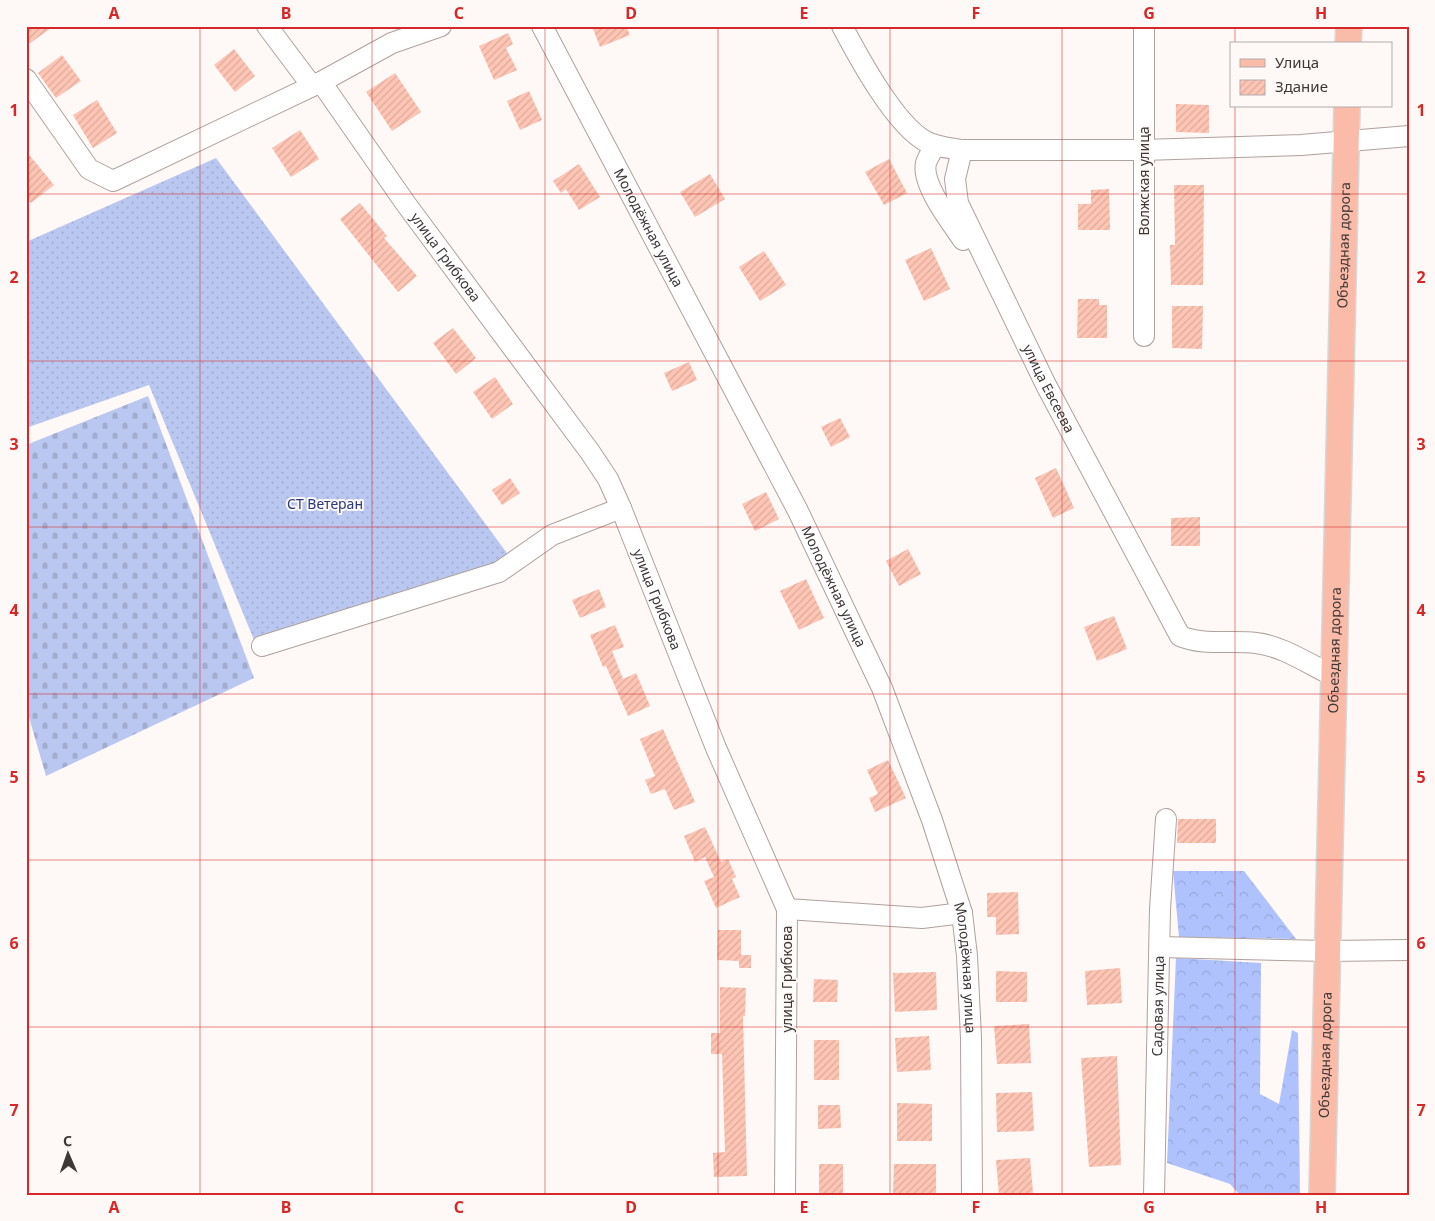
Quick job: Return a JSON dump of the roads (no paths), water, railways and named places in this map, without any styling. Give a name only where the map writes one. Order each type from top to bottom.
[{"type":"main road","points":[[1348,42],[1349,26]]},
{"type":"main road","name":"Объездная дорога","points":[[1322,1195],[1347,108]]},
{"type":"street","name":"улица Грибкова","points":[[267,26],[316,84],[590,452],[608,479],[716,748],[787,909],[785,1195]]},
{"type":"street","points":[[26,80],[89,169],[114,181],[316,84],[392,43],[441,26]]},
{"type":"street","name":"Молодёжная улица","points":[[542,26],[798,511],[882,688],[932,820],[962,913],[967,956],[971,1038],[972,1195]]},
{"type":"street","points":[[842,26],[900,121],[923,140],[935,146],[962,150],[1143,150],[1301,145],[1409,136]]},
{"type":"street","name":"Волжская улица","points":[[1144,26],[1144,336]]},
{"type":"street","points":[[935,146],[926,162],[926,173],[930,186],[962,240]]},
{"type":"street","name":"улица Евсеева","points":[[962,150],[955,179],[958,203],[1046,385],[1180,636],[1192,641],[1256,643],[1272,646],[1334,676]]},
{"type":"street","points":[[262,646],[499,572],[552,535],[620,508]]},
{"type":"street","name":"Садовая улица","points":[[1154,1195],[1160,909],[1166,819]]},
{"type":"street","points":[[787,909],[922,918],[962,913]]},
{"type":"street","points":[[1160,947],[1328,951],[1409,950]]},
{"type":"park label","name":"СТ Ветеран","points":[[325,504]]}]
